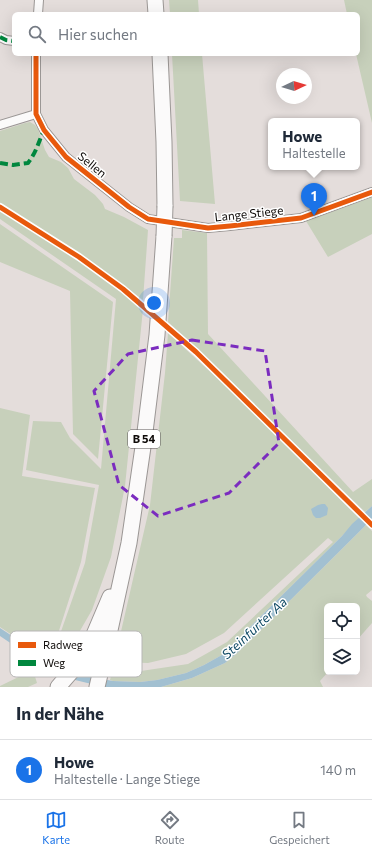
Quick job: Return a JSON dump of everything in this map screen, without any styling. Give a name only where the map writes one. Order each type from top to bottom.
[{"type":"highway","points":[[155,0],[156,12]]},
{"type":"highway","name":"B 54","points":[[110,631],[129,543],[157,335],[165,206],[160,56]]},
{"type":"highway","points":[[96,631],[107,605],[129,543]]},
{"type":"highway","points":[[58,687],[67,677]]},
{"type":"highway","name":"B 54","points":[[97,687],[99,677]]},
{"type":"street","points":[[38,12],[39,0]]},
{"type":"street","points":[[0,37],[12,41]]},
{"type":"street","points":[[0,125],[36,114],[36,56]]},
{"type":"street","name":"Sellen","points":[[36,114],[44,130],[66,157],[129,207],[148,219]]},
{"type":"street","name":"Lange Stiege","points":[[148,219],[208,228],[301,218],[372,192]]},
{"type":"highlighted area","points":[[192,340],[265,351],[279,443],[229,493],[158,516],[119,485],[94,391],[128,354]]},
{"type":"green space","points":[[169,0],[198,0],[199,12],[170,12]]},
{"type":"green space","points":[[344,0],[372,0],[372,123],[356,56],[360,56],[360,12],[347,12]]},
{"type":"green space","points":[[172,56],[202,56],[215,204],[180,201]]},
{"type":"green space","points":[[30,122],[38,129],[49,157],[61,162],[68,168],[74,179],[95,195],[103,204],[105,209],[148,230],[143,300],[73,250],[0,204],[0,131]]},
{"type":"green space","points":[[372,197],[372,234],[328,257],[306,221]]},
{"type":"green space","points":[[0,210],[76,258],[143,309],[125,486],[111,557],[92,610],[80,631],[61,631],[85,563],[99,485],[26,470],[33,421],[61,422],[70,438],[101,469],[116,299],[0,219]]},
{"type":"green space","points":[[0,224],[113,302],[98,459],[73,434],[70,291],[0,262]]},
{"type":"green space","points":[[182,230],[207,233],[208,334],[353,492],[372,479],[372,506],[365,512],[197,348],[168,322],[174,238],[182,238]]},
{"type":"green space","points":[[168,333],[228,388],[359,518],[250,627],[229,651],[186,673],[157,680],[140,682],[113,681],[110,680],[111,677],[142,677],[142,671],[188,664],[227,642],[333,542],[328,538],[224,633],[186,654],[148,663],[142,663],[142,631],[121,631],[150,505]]},
{"type":"green space","points":[[0,408],[30,415],[22,476],[95,488],[81,562],[59,631],[10,631],[10,634],[0,627]]},
{"type":"green space","points":[[366,525],[372,531],[372,590],[366,595],[372,601],[372,623],[360,637],[360,603],[324,603],[324,675],[325,675],[320,681],[323,687],[161,687],[192,678],[225,663],[237,653]]},
{"type":"green space","points":[[19,677],[35,677],[37,683],[28,687],[0,686]]},
{"type":"water","points":[[325,504],[328,508],[327,515],[316,518],[311,509]]},
{"type":"water","name":"Steinfurter Aa","points":[[372,506],[372,518],[364,527],[237,653],[225,663],[192,678],[161,687],[104,687],[67,677],[91,677],[113,681],[140,682],[157,680],[186,673],[204,665],[229,651],[250,627],[342,536],[352,524]]},
{"type":"water","points":[[0,628],[10,635],[10,643],[0,636]]},
{"type":"marked path","points":[[0,37],[12,41]]},
{"type":"marked path","points":[[0,163],[13,165],[28,163],[44,130]]},
{"type":"cycle path","points":[[36,56],[36,114],[44,130],[66,157],[129,207],[148,219],[208,228],[301,218],[372,192]]},
{"type":"cycle path","points":[[0,207],[79,257],[123,289],[196,352],[372,525]]},
{"type":"place","name":"Howe","points":[[314,216]]}]
